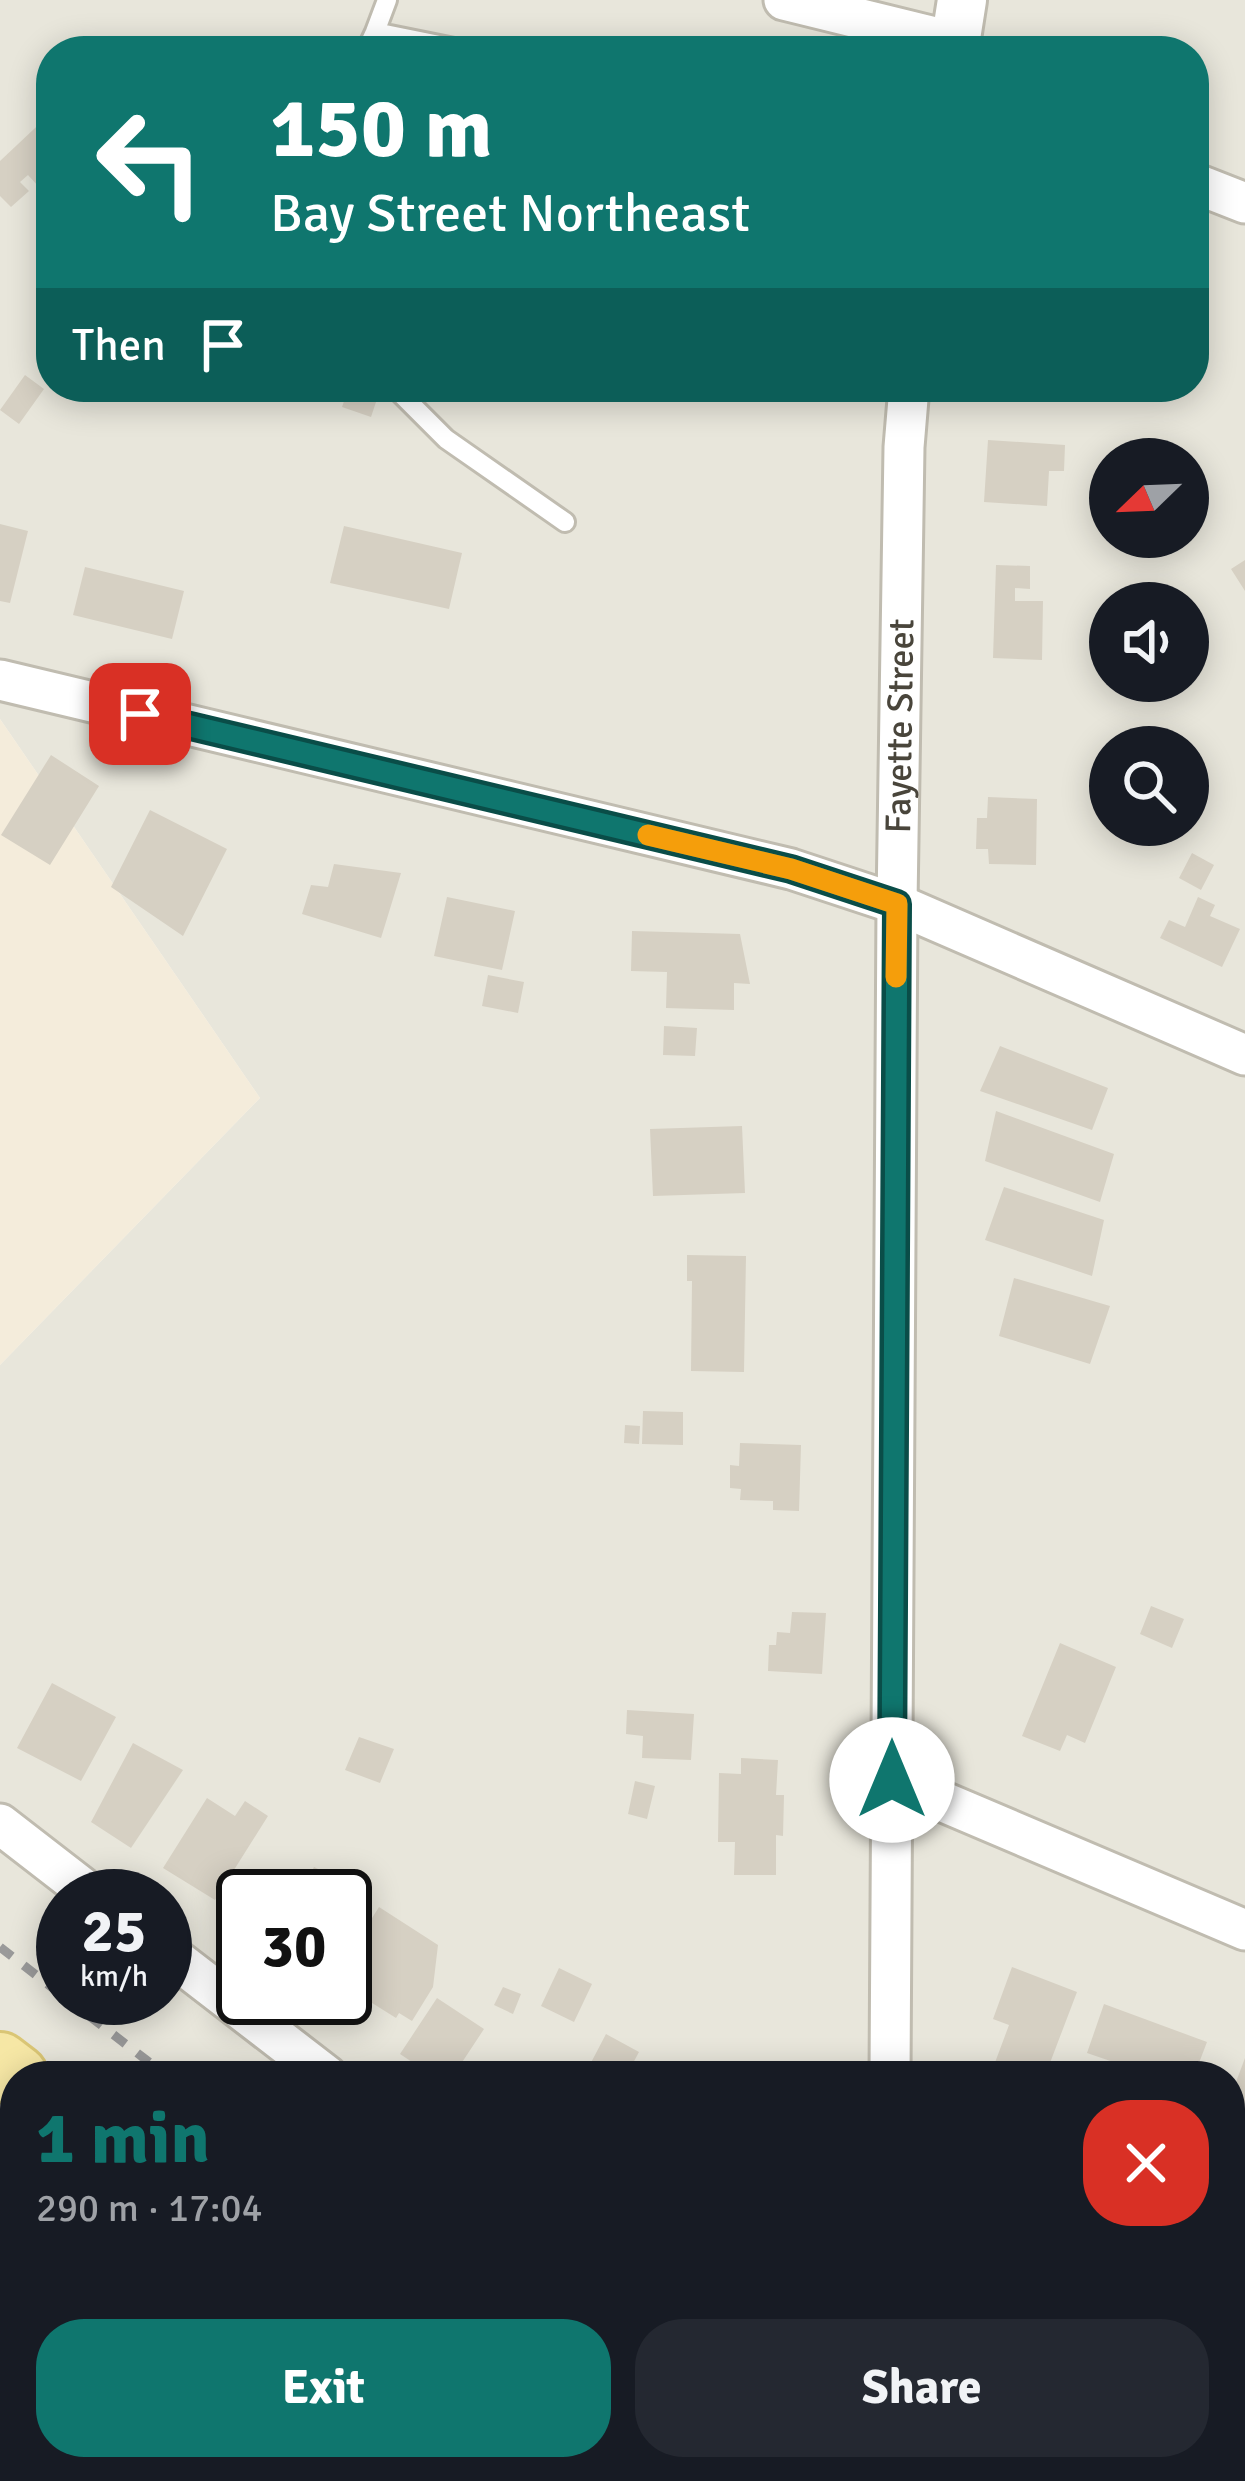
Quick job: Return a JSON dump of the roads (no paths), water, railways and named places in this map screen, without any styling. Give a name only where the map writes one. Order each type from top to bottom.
[{"type":"street","points":[[784,0],[957,31]]},
{"type":"street","points":[[1209,189],[1245,202]]},
{"type":"street","name":"Fayette Street","points":[[890,2061],[897,904],[908,402]]},
{"type":"street","points":[[0,680],[791,869],[897,904],[1245,1055]]},
{"type":"street","points":[[892,1780],[1245,1930]]},
{"type":"street","points":[[0,1824],[58,1869]]},
{"type":"street","points":[[192,1972],[308,2061]]},
{"type":"lane","points":[[373,36],[387,0]]},
{"type":"lane","points":[[375,32],[395,36]]},
{"type":"lane","points":[[409,402],[446,439],[565,522]]},
{"type":"railway","points":[[0,1947],[36,1975]]},
{"type":"railway","points":[[101,2025],[148,2061]]}]
